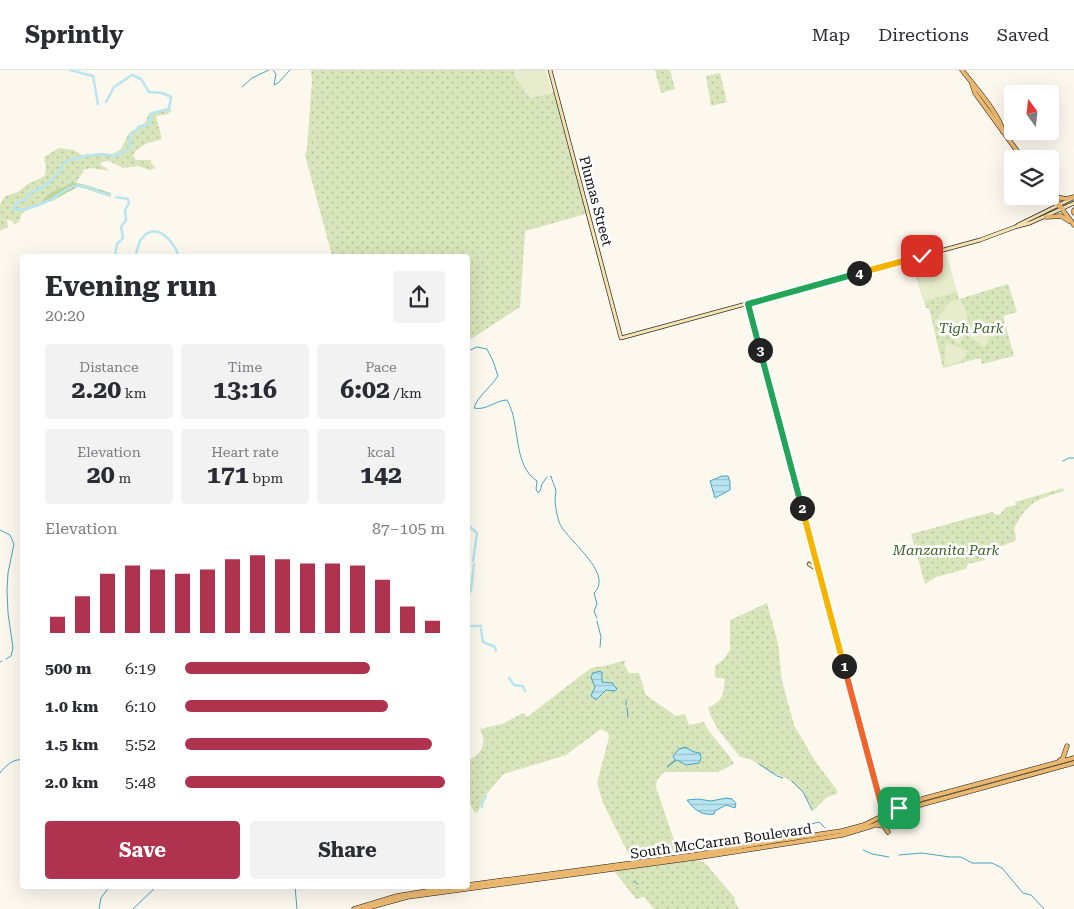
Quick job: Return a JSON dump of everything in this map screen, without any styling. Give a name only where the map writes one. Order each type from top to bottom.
[{"type":"main road","name":"Plumas Street","points":[[550,70],[622,338],[748,304]]},
{"type":"main road","points":[[962,70],[972,84],[975,93],[1016,150]]},
{"type":"main road","points":[[1059,198],[1074,198]]},
{"type":"main road","points":[[885,818],[748,304],[975,242],[1060,206],[1074,198]]},
{"type":"main road","points":[[1015,226],[1030,224],[1046,217],[1060,206],[1074,203]]},
{"type":"main road","points":[[1060,206],[1074,226]]},
{"type":"main road","points":[[1046,217],[1061,216],[1074,226]]},
{"type":"main road","points":[[809,564],[818,572]]},
{"type":"main road","points":[[1057,762],[1063,758],[1067,746]]},
{"type":"main road","name":"South McCarran Boulevard","points":[[470,889],[701,857],[842,835],[875,825],[899,808],[922,799],[1074,758]]},
{"type":"main road","name":"South McCarran Boulevard","points":[[470,885],[700,854],[842,831],[910,808],[1074,763]]},
{"type":"main road","points":[[1000,783],[1003,780],[1021,775],[1027,771]]},
{"type":"main road","points":[[956,795],[958,792],[980,783]]},
{"type":"main road","points":[[881,804],[888,810],[899,808]]},
{"type":"main road","points":[[875,825],[882,825],[888,832]]},
{"type":"main road","points":[[819,838],[842,831]]},
{"type":"main road","points":[[354,909],[397,896],[440,889]]},
{"type":"main road","name":"South McCarran Boulevard","points":[[364,909],[402,898],[468,889]]},
{"type":"green space","points":[[514,70],[515,75],[530,98],[554,92],[586,214],[525,231],[520,307],[470,340],[470,254],[331,254],[305,155],[312,80],[311,71]]},
{"type":"green space","points":[[514,70],[546,70],[552,92],[530,98],[515,75]]},
{"type":"green space","points":[[655,70],[670,70],[675,89],[661,93]]},
{"type":"green space","points":[[720,73],[727,102],[711,106],[706,76]]},
{"type":"green space","points":[[173,109],[168,114],[156,116],[162,139],[141,147],[133,156],[136,160],[151,160],[151,163],[156,168],[150,170],[138,166],[123,168],[109,161],[101,162],[101,166],[109,171],[90,168],[84,170],[76,183],[54,192],[42,203],[22,213],[19,222],[13,225],[14,222],[7,219],[8,227],[0,231],[0,205],[5,196],[18,192],[28,184],[45,176],[44,157],[59,148],[74,150],[82,155],[101,153],[111,155],[121,149],[129,133],[145,123],[149,113]]},
{"type":"green space","points":[[71,183],[86,185],[111,193],[110,197],[77,187],[52,201],[42,203],[50,193]]},
{"type":"green space","name":"Tigh Park","points":[[946,254],[959,299],[1008,284],[1017,312],[1003,316],[1014,356],[982,364],[980,358],[943,368],[929,308],[926,308],[912,263]]},
{"type":"green space","points":[[946,254],[957,292],[924,301],[914,263]]},
{"type":"green space","points":[[960,299],[966,311],[968,322],[966,332],[959,344],[935,324],[935,321],[950,302]]},
{"type":"green space","points":[[978,317],[985,323],[989,334],[985,347],[967,335]]},
{"type":"green space","points":[[948,343],[968,351],[961,361],[946,366],[944,365],[946,344]]},
{"type":"green space","name":"Manzanita Park","points":[[1063,488],[1064,491],[1033,503],[1023,513],[1014,529],[1015,541],[983,553],[985,560],[968,564],[966,569],[936,577],[925,584],[911,534],[992,512],[996,515],[1000,514],[1005,508],[1016,505],[1015,502]]},
{"type":"green space","points":[[767,603],[778,643],[782,681],[794,725],[815,761],[837,790],[837,794],[827,797],[813,811],[803,792],[786,778],[772,773],[750,759],[740,757],[718,729],[708,708],[720,700],[723,694],[725,679],[715,677],[715,666],[723,660],[730,650],[730,620]]},
{"type":"green space","points":[[626,660],[624,664],[629,673],[639,673],[646,695],[676,716],[685,714],[689,725],[704,722],[734,764],[718,772],[664,772],[657,780],[656,787],[678,852],[631,859],[603,803],[597,783],[609,737],[608,733],[601,729],[566,755],[504,774],[483,798],[478,812],[475,813],[470,804],[470,759],[482,747],[483,738],[480,729],[502,724],[523,713],[527,717],[591,668]]},
{"type":"green space","points":[[696,860],[705,863],[735,898],[739,909],[654,909],[644,897],[636,899],[614,871]]},
{"type":"water","points":[[722,476],[728,476],[730,490],[715,498],[710,481]]},
{"type":"water","points":[[600,671],[602,673],[602,682],[612,683],[617,689],[615,691],[606,690],[596,700],[591,696],[595,687],[591,677],[593,673]]},
{"type":"water","points":[[685,747],[700,753],[699,763],[686,765],[677,760],[667,767],[675,760],[673,756],[679,749]]},
{"type":"water","points":[[726,798],[732,799],[736,804],[735,808],[726,805],[715,811],[714,814],[699,812],[687,800],[711,801]]},
{"type":"waterway","points":[[70,70],[93,76],[98,104]]},
{"type":"waterway","points":[[242,87],[252,78],[269,70]]},
{"type":"waterway","points":[[273,70],[276,74],[274,85],[290,70]]},
{"type":"waterway","points":[[106,102],[114,87],[132,75],[141,79],[149,92],[162,93],[171,97],[169,109],[152,113],[148,125],[138,128],[131,136],[129,148],[122,153],[115,156],[102,154],[85,156],[67,161],[61,166],[54,178],[42,188],[31,192],[27,198],[16,204],[14,209],[18,210],[36,206],[75,186],[84,186],[110,195]]},
{"type":"waterway","points":[[115,254],[117,244],[123,238],[121,227],[126,220],[125,210],[129,203],[128,199],[116,197]]},
{"type":"waterway","points":[[136,254],[140,241],[146,234],[152,232],[163,234],[178,254]]},
{"type":"waterway","points":[[470,350],[477,347],[487,349],[498,376],[478,400],[474,408],[483,408],[507,400],[514,420],[520,454],[529,474],[537,481],[536,489],[538,493],[547,477]]},
{"type":"waterway","points":[[1063,461],[1074,458]]},
{"type":"waterway","points":[[550,477],[556,491],[555,505],[559,522],[587,556],[598,576],[599,585],[594,593],[597,604],[594,611],[597,618]]},
{"type":"waterway","points":[[470,527],[477,533],[473,561]]},
{"type":"waterway","points":[[0,530],[10,535],[14,544],[8,573],[7,590],[13,648],[11,656],[6,659]]},
{"type":"waterway","points":[[470,592],[474,564]]},
{"type":"waterway","points":[[597,621],[601,637],[600,647]]},
{"type":"waterway","points":[[470,626],[481,626]]},
{"type":"waterway","points":[[481,629],[483,642],[495,647],[496,651]]},
{"type":"waterway","points":[[509,678],[514,685],[523,686],[525,691]]},
{"type":"waterway","points":[[626,700],[626,705]]},
{"type":"waterway","points":[[627,708],[628,717]]},
{"type":"waterway","points":[[0,773],[10,763],[20,760]]},
{"type":"waterway","points":[[759,764],[783,778]]},
{"type":"waterway","points":[[792,781],[803,792],[812,810]]},
{"type":"waterway","points":[[482,807],[486,796]]},
{"type":"waterway","points":[[811,824],[819,822],[825,828]]},
{"type":"waterway","points":[[863,850],[872,854],[889,857]]},
{"type":"waterway","points":[[899,855],[922,853],[961,857],[972,863],[992,863],[1002,868],[1023,893],[1031,895],[1044,909]]},
{"type":"waterway","points":[[634,881],[638,884]]},
{"type":"waterway","points":[[99,909],[101,898],[108,889]]},
{"type":"waterway","points":[[133,909],[154,889]]},
{"type":"waterway","points":[[295,889],[297,909]]},
{"type":"route","points":[[899,808],[888,810],[881,804],[748,304],[922,256]]}]
